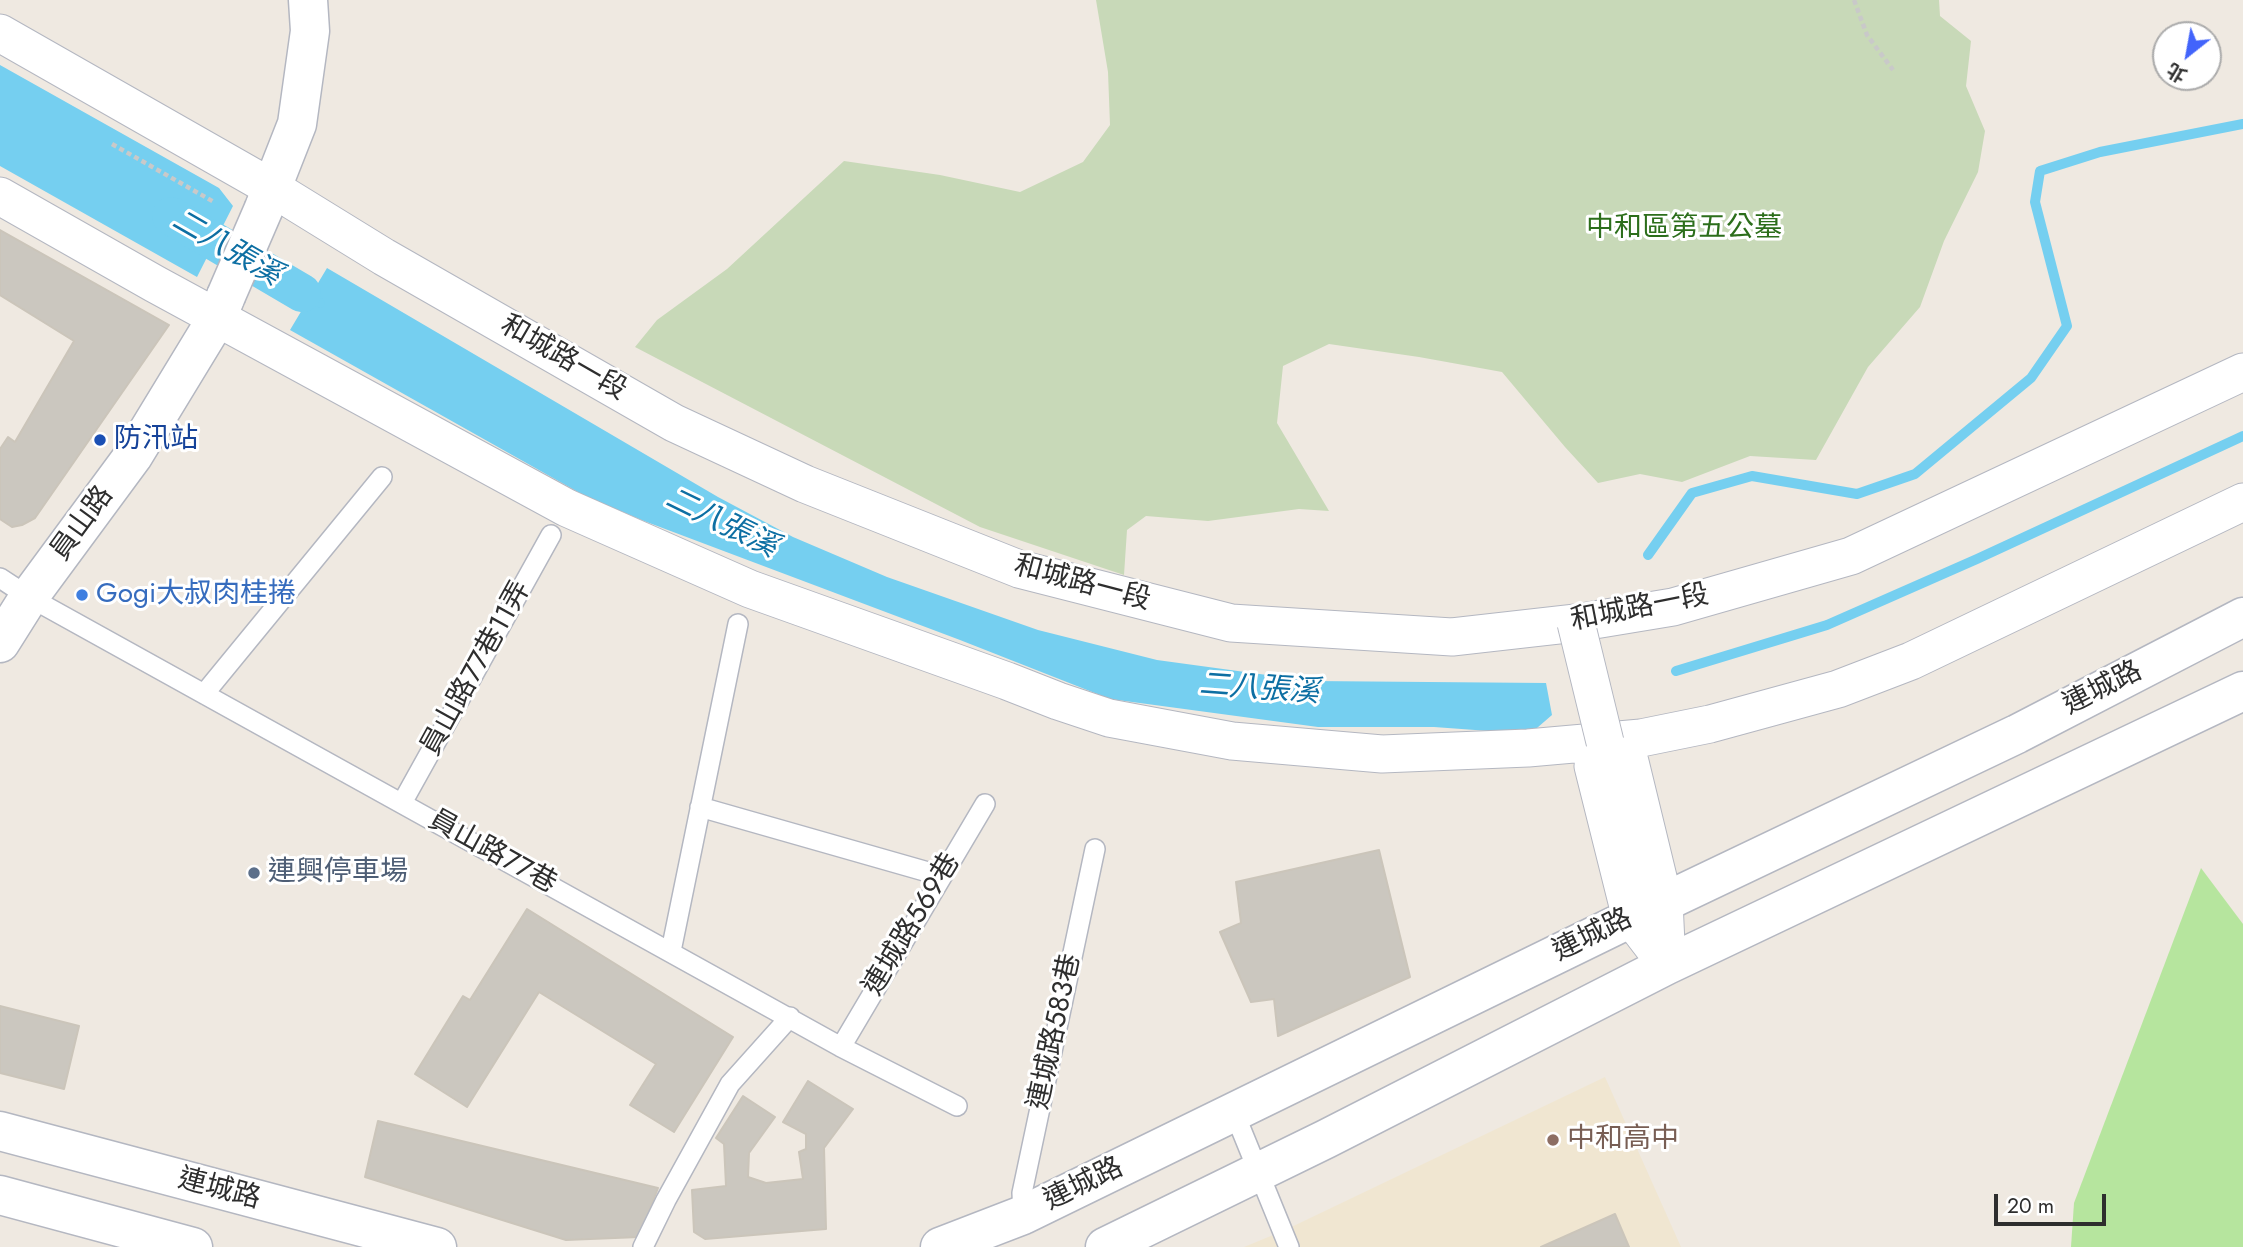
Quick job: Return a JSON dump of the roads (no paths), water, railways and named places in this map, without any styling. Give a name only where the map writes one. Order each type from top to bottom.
[{"type":"main road","points":[[268,198],[297,124],[310,31],[308,0]]},
{"type":"main road","name":"員山路","points":[[0,643],[14,588],[133,456],[222,307],[268,198]]},
{"type":"main road","name":"連城路","points":[[940,1247],[1023,1215],[1648,910],[2017,734],[2243,617]]},
{"type":"main road","points":[[1105,1247],[1667,965],[2243,691]]},
{"type":"main road","name":"連城路","points":[[0,1131],[437,1247]]},
{"type":"main road","points":[[0,1195],[114,1237],[193,1247]]},
{"type":"street","name":"和城路一段","points":[[0,33],[268,198],[384,257],[674,423],[805,484],[1019,569],[1231,623],[1452,637],[1576,623],[1673,607],[1852,556],[2243,372]]},
{"type":"street","points":[[0,196],[222,307],[567,508],[750,589],[1109,718],[1231,741],[1382,754],[1605,742],[1641,738],[1710,724],[1838,689],[1911,661],[2243,502]]},
{"type":"street","points":[[1576,623],[1605,742],[1630,762],[1648,910],[1667,965]]},
{"type":"lane","points":[[204,694],[382,477]]},
{"type":"lane","name":"員山路77巷11弄","points":[[402,803],[551,535]]},
{"type":"lane","name":"員山路77巷","points":[[14,588],[841,1047],[957,1106]]},
{"type":"lane","points":[[671,951],[738,624]]},
{"type":"lane","name":"連城路569巷","points":[[841,1047],[985,804]]},
{"type":"lane","points":[[700,807],[942,876]]},
{"type":"lane","name":"連城路583巷","points":[[1023,1215],[1022,1193],[1095,849]]},
{"type":"lane","points":[[643,1247],[730,1084],[790,1017]]},
{"type":"lane","points":[[1234,1112],[1289,1247]]},
{"type":"water","points":[[0,65],[219,188],[233,206],[197,277],[0,166]]},
{"type":"water","points":[[327,268],[718,497],[793,537],[887,577],[1038,630],[1157,660],[1311,681],[1546,683],[1552,715],[1530,734],[1434,727],[1318,727],[1110,699],[585,496],[290,330]]},
{"type":"waterway","points":[[1648,555],[1692,493],[1752,476],[1857,494],[1915,474],[2031,378],[2067,326],[2035,202],[2040,171],[2100,152],[2243,124]]},
{"type":"waterway","name":"二八張溪","points":[[171,216],[302,293]]},
{"type":"waterway","name":"二八張溪","points":[[302,293],[320,303]]},
{"type":"waterway","points":[[1676,671],[1827,625],[2243,436]]},
{"type":"place","name":"防汛站","points":[[100,440]]},
{"type":"place","name":"Gogi大叔肉桂捲","points":[[82,595]]},
{"type":"place","name":"連興停車場","points":[[254,873]]},
{"type":"place","name":"中和高中","points":[[1553,1140]]},
{"type":"park label","name":"中和區第五公墓","points":[[1684,229]]}]
